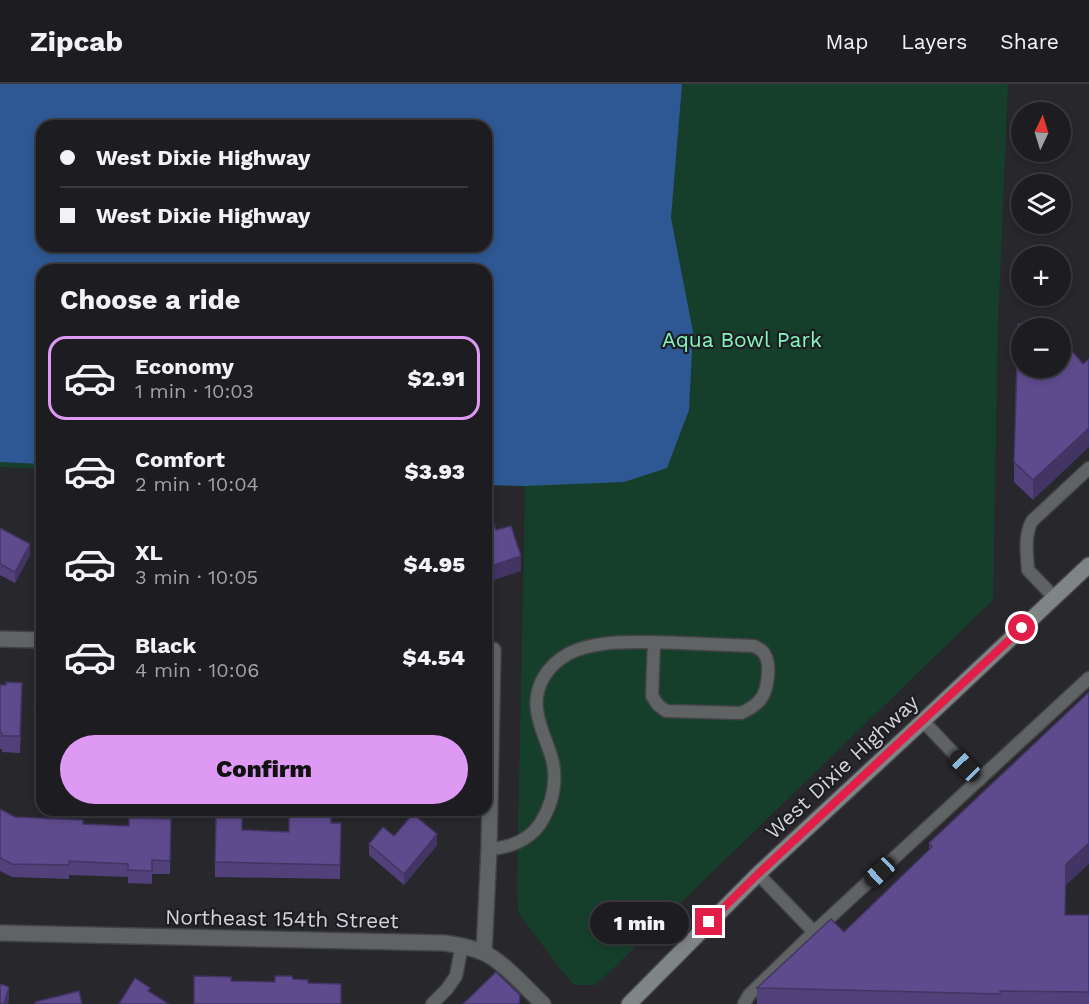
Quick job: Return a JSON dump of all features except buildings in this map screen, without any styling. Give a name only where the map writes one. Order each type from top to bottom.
[{"type":"main road","name":"West Dixie Highway","points":[[629,1004],[758,874],[1054,597],[1087,572]]},
{"type":"street","points":[[0,639],[36,640]]},
{"type":"street","points":[[484,952],[489,816]]},
{"type":"street","name":"Northeast 154th Street","points":[[0,933],[462,945],[484,952],[508,970],[543,1004]]},
{"type":"lane","points":[[1054,597],[1028,570],[1028,529],[1032,521],[1089,468]]},
{"type":"lane","points":[[489,849],[504,848],[520,841],[536,830],[547,813],[553,797],[554,777],[553,763],[537,711],[539,684],[546,671],[568,654],[584,648],[620,642],[654,642],[754,646],[764,652],[768,661],[767,690],[751,708],[741,713],[666,711],[652,696],[654,642]]},
{"type":"lane","points":[[744,1004],[749,995],[814,932],[1089,678]]},
{"type":"lane","points":[[923,721],[979,780]]},
{"type":"lane","points":[[758,874],[814,932]]},
{"type":"lane","points":[[432,1004],[456,976],[462,945]]},
{"type":"green space","name":"Aqua Bowl Park","points":[[0,84],[1008,84],[998,322],[993,600],[596,985],[574,985],[518,912],[525,487],[492,485],[492,264],[36,264],[36,469],[0,467]]},
{"type":"water","points":[[0,84],[682,84],[671,218],[693,332],[689,410],[667,468],[624,482],[492,485],[492,264],[36,264],[36,464],[0,462]]},
{"type":"route","points":[[709,922],[1022,628]]}]
